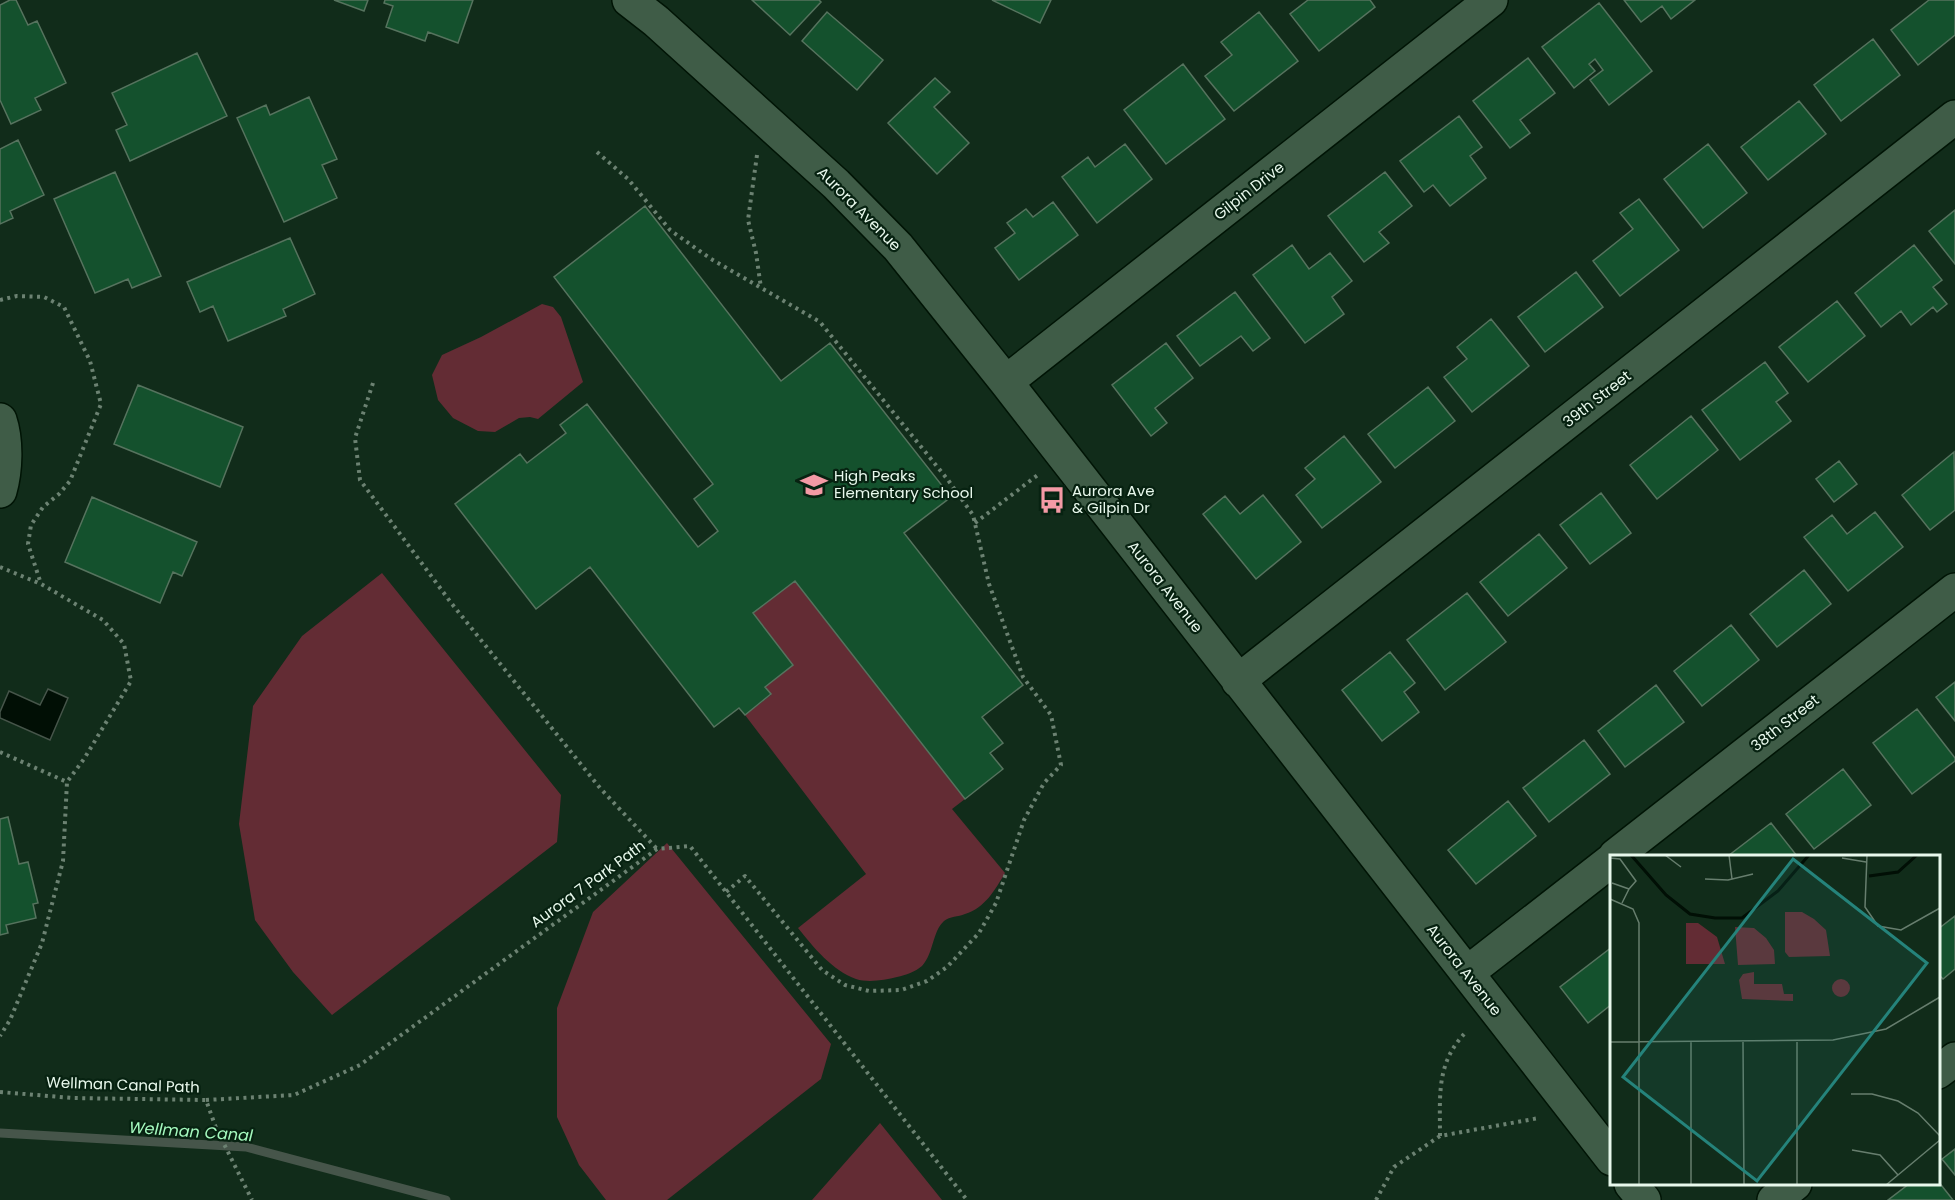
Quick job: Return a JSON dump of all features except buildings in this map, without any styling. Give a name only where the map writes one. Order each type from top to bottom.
[{"type":"street","name":"Aurora Avenue","points":[[629,0],[656,21],[836,184],[898,247],[1006,382],[1610,1158]]},
{"type":"street","name":"Gilpin Drive","points":[[1006,382],[1491,0]]},
{"type":"street","name":"39th Street","points":[[1238,681],[1955,117]]},
{"type":"street","points":[[0,420],[4,431],[4,479],[0,491]]},
{"type":"street","name":"38th Street","points":[[1616,855],[1955,590]]},
{"type":"street","points":[[1467,973],[1610,861]]},
{"type":"street","points":[[1940,1070],[1955,1059]]},
{"type":"street","points":[[1632,1185],[1644,1200]]},
{"type":"street","points":[[1774,1200],[1794,1185]]},
{"type":"path","points":[[761,288],[748,220],[764,118]]},
{"type":"path","points":[[597,152],[628,179],[670,230],[711,260],[819,322],[948,480],[973,515],[989,584],[1023,677],[1051,715],[1061,765],[1044,783],[1024,819],[996,903],[979,933],[947,967],[927,981],[901,990],[869,991],[844,985],[822,970],[745,876],[726,892]]},
{"type":"path","points":[[0,300],[17,296],[44,297],[64,307],[90,362],[101,405],[70,481],[59,495],[43,507],[31,525],[28,544],[41,584]]},
{"type":"path","points":[[373,383],[355,438],[360,480],[452,604],[600,788],[657,849]]},
{"type":"path","points":[[975,523],[1063,455]]},
{"type":"path","points":[[0,567],[41,584],[103,620],[124,644],[131,681],[84,759],[67,782],[63,861],[42,943],[10,1020],[0,1036]]},
{"type":"path","points":[[0,752],[67,782]]},
{"type":"path","name":"Aurora 7 Park Path","points":[[206,1100],[294,1095],[360,1065],[657,849],[690,846],[967,1200]]},
{"type":"path","points":[[1440,1136],[1439,1085],[1446,1058],[1456,1042],[1467,1031]]},
{"type":"path","name":"Wellman Canal Path","points":[[0,1092],[72,1098],[206,1100],[216,1128],[252,1200]]},
{"type":"path","points":[[1376,1200],[1394,1167],[1440,1136],[1534,1120],[1570,1106]]},
{"type":"shaded area","points":[[542,304],[553,307],[561,317],[583,382],[538,419],[519,418],[495,432],[478,431],[453,418],[438,400],[432,375],[442,355]]},
{"type":"shaded area","points":[[382,573],[561,795],[557,842],[332,1015],[293,972],[255,920],[239,824],[253,706],[302,636]]},
{"type":"shaded area","points":[[795,581],[965,799],[952,809],[1005,873],[984,903],[972,911],[944,921],[937,931],[929,955],[922,966],[900,976],[871,981],[856,979],[839,970],[824,958],[798,928],[866,874],[745,715],[771,695],[765,687],[753,613]]},
{"type":"shaded area","points":[[48,689],[68,698],[50,740],[0,718],[0,712],[9,691],[40,705]]},
{"type":"shaded area","points":[[667,843],[831,1044],[821,1079],[667,1200],[606,1200],[579,1165],[557,1117],[557,1008],[593,912]]},
{"type":"shaded area","points":[[880,1123],[942,1200],[812,1200]]},
{"type":"waterway","name":"Wellman Canal","points":[[0,1133],[246,1147],[446,1200]]},
{"type":"place","name":"High Peaks Elementary School","points":[[814,485]]},
{"type":"place","name":"Aurora Ave & Gilpin Dr","points":[[1052,500]]}]
